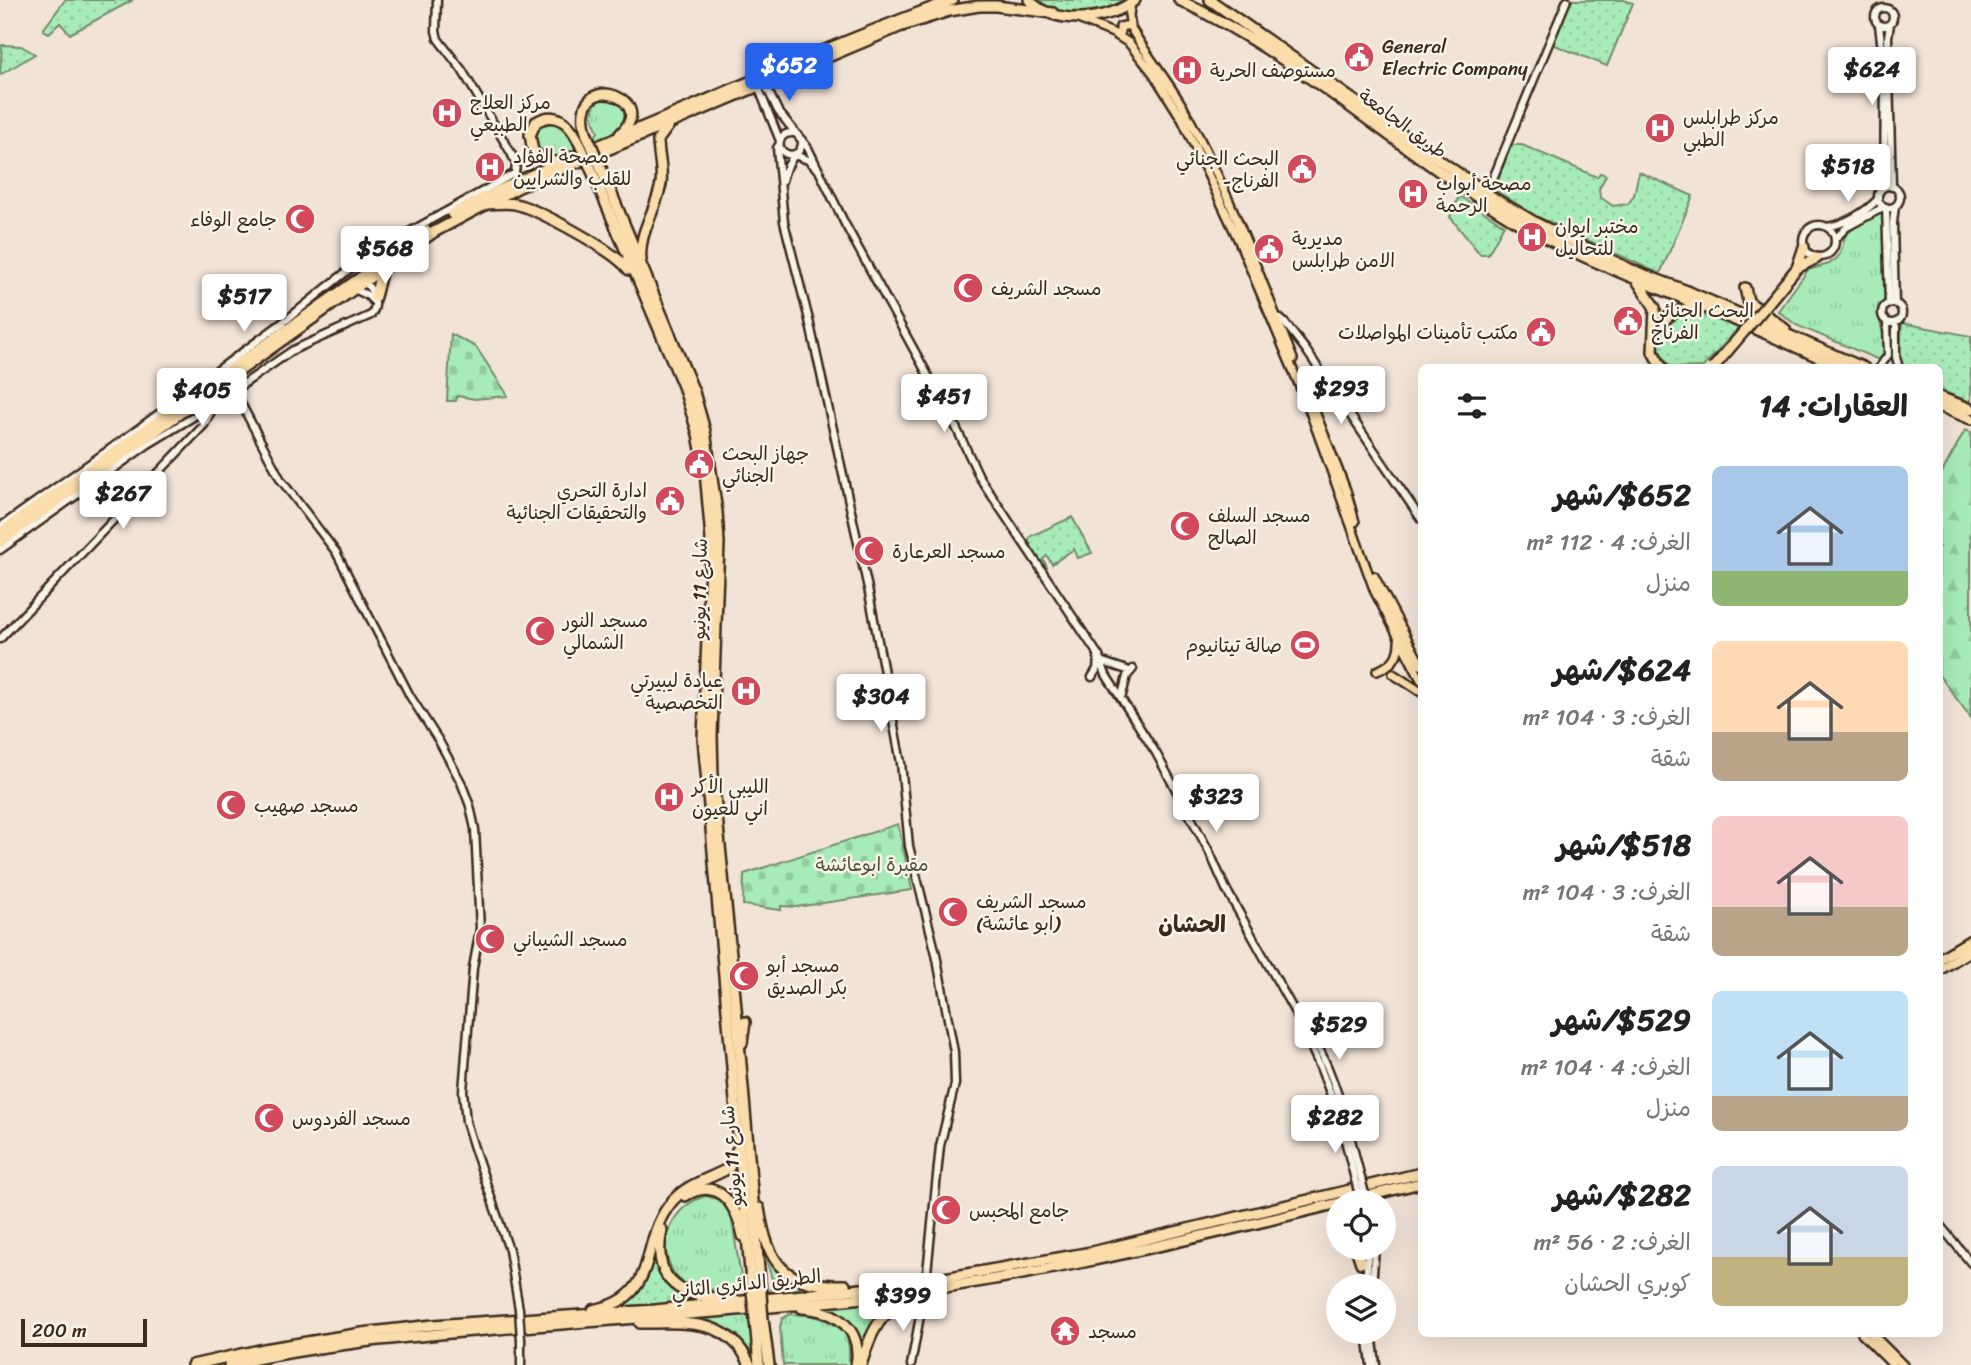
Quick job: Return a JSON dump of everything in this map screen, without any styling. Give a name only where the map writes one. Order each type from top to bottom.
[{"type":"highway","points":[[361,280],[382,269],[449,222],[485,204],[894,22],[953,0]]},
{"type":"highway","points":[[979,6],[994,0]]},
{"type":"highway","points":[[1029,0],[1036,7],[1053,13]]},
{"type":"highway","name":"طريق الجامعة","points":[[1179,0],[1274,53],[1512,219],[1571,251],[1638,282],[1834,364]]},
{"type":"highway","name":"طريق الجامعة","points":[[1210,0],[1487,193],[1536,223],[1632,270],[1855,364]]},
{"type":"highway","points":[[0,533],[85,470],[361,280],[445,218],[527,176],[759,81],[949,11],[996,6],[1074,17],[1099,16],[1133,2]]},
{"type":"highway","points":[[582,138],[586,106],[592,98],[607,93],[619,96],[629,108],[628,126],[617,137]]},
{"type":"highway","points":[[558,162],[545,161],[533,151],[530,135],[536,122],[549,117],[563,120],[582,138]]},
{"type":"highway","points":[[643,280],[641,244],[657,199],[662,175],[658,140],[660,134],[674,121]]},
{"type":"highway","name":"شارع 11 يونيو","points":[[582,138],[694,392],[704,424],[712,470],[719,543],[703,738],[738,1145],[750,1269],[755,1282]]},
{"type":"highway","points":[[517,167],[527,176]]},
{"type":"highway","points":[[485,204],[512,204],[543,216],[610,251],[643,280]]},
{"type":"highway","points":[[1716,364],[1797,268],[1804,247]]},
{"type":"highway","points":[[1797,268],[1817,258]]},
{"type":"highway","points":[[374,300],[382,269]]},
{"type":"highway","name":"شارع 11 يونيو","points":[[643,280],[698,434],[710,528],[714,683],[713,777],[752,1180],[755,1282]]},
{"type":"highway","points":[[1638,282],[1655,308],[1653,352],[1660,364]]},
{"type":"highway","points":[[0,541],[351,287]]},
{"type":"highway","points":[[1745,288],[1748,301],[1794,336]]},
{"type":"highway","points":[[1653,333],[1673,312],[1683,308],[1703,307]]},
{"type":"highway","points":[[1943,399],[1971,410]]},
{"type":"highway","points":[[1943,408],[1971,419]]},
{"type":"highway","points":[[712,470],[724,500]]},
{"type":"highway","points":[[714,683],[719,675],[722,652]]},
{"type":"highway","points":[[1943,957],[1971,940]]},
{"type":"highway","points":[[1943,968],[1971,950]]},
{"type":"highway","points":[[740,1062],[745,1022]]},
{"type":"highway","points":[[528,1320],[600,1309],[625,1299],[642,1279],[664,1212],[681,1192],[729,1168],[738,1145]]},
{"type":"highway","name":"الطريق الدائري الثاني","points":[[192,1365],[264,1349],[362,1333],[655,1310],[909,1284],[1092,1252],[1418,1174]]},
{"type":"highway","points":[[703,1180],[742,1175],[752,1180],[767,1248],[790,1275],[804,1282],[825,1285],[909,1284]]},
{"type":"highway","name":"الطريق الدائري الثاني","points":[[1393,1190],[1418,1184]]},
{"type":"highway","points":[[746,1300],[688,1294],[668,1280],[660,1259],[660,1238],[667,1217],[681,1198],[702,1189],[721,1194],[730,1201],[740,1223],[750,1269]]},
{"type":"highway","name":"الطريق الدائري الثاني","points":[[229,1365],[288,1352],[361,1342],[823,1302],[980,1281],[1089,1262],[1326,1207]]},
{"type":"highway","points":[[1278,1218],[1300,1219],[1326,1213]]},
{"type":"highway","points":[[858,1365],[875,1326],[894,1306],[923,1295],[980,1281]]},
{"type":"highway","points":[[755,1282],[759,1320],[759,1365]]},
{"type":"highway","points":[[712,1311],[790,1307],[823,1311],[835,1316],[853,1334],[858,1365]]},
{"type":"highway","points":[[759,1320],[766,1337],[771,1365]]},
{"type":"highway","points":[[562,1324],[687,1323],[710,1327],[738,1343],[750,1365]]},
{"type":"main road","points":[[1133,2],[1130,25],[1196,132],[1278,317],[1375,592],[1418,675]]},
{"type":"main road","points":[[1074,17],[1120,36],[1143,58],[1182,119],[1239,241],[1346,490],[1379,589],[1418,656]]},
{"type":"main road","points":[[1120,36],[1120,27],[1130,25]]},
{"type":"main road","points":[[1377,671],[1394,661],[1398,654],[1398,638]]},
{"type":"main road","points":[[1393,674],[1418,690]]},
{"type":"main road","points":[[1866,1337],[1903,1365]]},
{"type":"main road","points":[[1874,1337],[1893,1365]]},
{"type":"street","points":[[107,455],[366,256],[513,175],[517,167],[511,153],[468,80],[438,39],[437,0]]},
{"type":"street","points":[[1487,193],[1567,0]]},
{"type":"street","points":[[1884,0],[1884,9]]},
{"type":"street","points":[[1884,9],[1894,16],[1888,42],[1892,187]]},
{"type":"street","points":[[1884,9],[1875,16],[1880,25],[1885,84],[1884,187],[1871,206],[1845,222],[1810,228],[1804,234],[1804,247],[1809,254],[1817,258],[1825,256],[1832,251],[1835,239],[1847,227],[1885,207],[1895,206]]},
{"type":"street","points":[[1880,25],[1890,24]]},
{"type":"street","points":[[759,81],[794,133],[808,148],[877,284],[953,421],[980,478],[1100,659],[1106,675],[1176,789]]},
{"type":"street","points":[[759,81],[784,153],[808,160],[821,175]]},
{"type":"street","points":[[794,133],[785,134],[777,148],[784,222],[809,320],[869,593],[901,763],[913,868],[936,954],[954,1052],[955,1084],[940,1146],[927,1272],[911,1365]]},
{"type":"street","points":[[781,200],[783,175],[794,155],[802,148],[801,138]]},
{"type":"street","points":[[1884,187],[1898,190],[1900,196],[1895,206],[1893,223],[1892,304]]},
{"type":"street","points":[[1878,199],[1885,207],[1892,304]]},
{"type":"street","points":[[1827,227],[1835,239]]},
{"type":"street","points":[[0,550],[147,445],[293,351],[371,315],[374,300],[371,288],[361,280]]},
{"type":"street","points":[[351,287],[374,300]]},
{"type":"street","points":[[1882,364],[1888,355],[1888,322],[1882,312],[1892,304]]},
{"type":"street","points":[[1892,304],[1899,306],[1902,313],[1896,323],[1898,364]]},
{"type":"street","points":[[1278,317],[1306,350],[1418,515]]},
{"type":"street","points":[[1888,322],[1896,323]]},
{"type":"street","points":[[234,390],[281,480],[336,552],[410,695],[461,782],[470,806],[475,829],[480,929],[473,968],[463,1091],[474,1148],[509,1251],[519,1309],[521,1365]]},
{"type":"street","points":[[0,639],[204,425],[216,403]]},
{"type":"street","points":[[0,527],[85,470]]},
{"type":"street","points":[[1100,659],[1130,669],[1122,695]]},
{"type":"street","points":[[1092,677],[1100,659]]},
{"type":"street","points":[[1106,671],[1111,674],[1176,789],[1226,889],[1307,1037],[1340,1119],[1362,1190]]},
{"type":"street","points":[[1358,1179],[1359,1190]]},
{"type":"street","points":[[1943,1229],[1971,1262]]},
{"type":"street","points":[[1368,1344],[1371,1365]]},
{"type":"street","points":[[1374,1344],[1377,1365]]},
{"type":"green space","points":[[65,0],[133,0],[70,34],[60,23],[49,33],[43,30]]},
{"type":"green space","points":[[1033,0],[1129,0],[1106,10],[1068,13]]},
{"type":"green space","points":[[1570,0],[1624,0],[1633,3],[1607,66],[1552,44]]},
{"type":"green space","points":[[2,45],[21,46],[35,54],[0,75]]},
{"type":"green space","points":[[605,97],[622,101],[629,119],[617,133],[595,142],[594,138],[598,132],[593,108]]},
{"type":"green space","points":[[552,121],[564,128],[576,150],[551,159],[535,151],[533,134],[540,125]]},
{"type":"green space","points":[[1522,145],[1597,177],[1600,173],[1606,175],[1599,189],[1600,197],[1613,206],[1628,204],[1634,195],[1639,172],[1693,196],[1660,274],[1536,216],[1495,190],[1510,147]]},
{"type":"green space","points":[[1459,196],[1504,225],[1488,254],[1480,254],[1450,217]]},
{"type":"green space","points":[[1878,211],[1883,215],[1885,299],[1878,311],[1885,345],[1884,357],[1879,360],[1796,325],[1778,311],[1808,270],[1836,259],[1846,234]]},
{"type":"green space","points":[[1692,311],[1739,328],[1706,364],[1668,364],[1658,341],[1662,328],[1672,314]]},
{"type":"green space","points":[[1902,323],[1971,336],[1971,402],[1943,392],[1943,364],[1901,364],[1899,360]]},
{"type":"green space","points":[[451,334],[476,347],[507,396],[475,399],[457,396],[456,401],[447,401]]},
{"type":"green space","points":[[1965,430],[1971,432],[1971,718],[1943,680],[1943,471]]},
{"type":"green space","points":[[1072,517],[1092,553],[1078,558],[1074,549],[1052,564],[1047,556],[1043,559],[1047,567],[1043,569],[1028,541],[1031,536]]},
{"type":"green space","name":"مقبرة ابوعائشة","points":[[898,824],[912,890],[796,907],[781,906],[781,910],[743,905],[744,874]]},
{"type":"green space","points":[[706,1196],[720,1200],[731,1214],[743,1290],[712,1290],[690,1285],[679,1279],[671,1267],[666,1243],[672,1223],[686,1206]]},
{"type":"green space","points":[[658,1232],[665,1278],[678,1291],[703,1301],[605,1310],[630,1297],[638,1289],[648,1270]]},
{"type":"green space","points":[[763,1242],[766,1253],[781,1271],[835,1288],[767,1293],[774,1285],[761,1243]]},
{"type":"green space","points":[[914,1294],[880,1312],[860,1358],[854,1329],[837,1313],[817,1306]]},
{"type":"green space","points":[[750,1312],[756,1365],[753,1365],[738,1335],[710,1322],[689,1320],[694,1316]]},
{"type":"green space","points":[[790,1314],[820,1318],[846,1333],[849,1365],[783,1365],[780,1327],[782,1319]]},
{"type":"place","name":"General Electric Company","points":[[1359,57]]},
{"type":"place","name":"مستوصف الحرية","points":[[1187,70]]},
{"type":"place","name":"مركز العلاج الطبيعي","points":[[447,113]]},
{"type":"place","name":"مركز طرابلس الطبي","points":[[1660,128]]},
{"type":"place","name":"مصحة الفؤاد للقلب والشرايين","points":[[490,167]]},
{"type":"place","name":"البحث الجنائي -الفرناج","points":[[1302,169]]},
{"type":"place","name":"مصحة أبواب الرحمة","points":[[1413,194]]},
{"type":"place","name":"جامع الوفاء","points":[[300,219]]},
{"type":"place","name":"مختبر ايوان للتحاليل","points":[[1532,237]]},
{"type":"place","name":"مديرية الامن طرابلس","points":[[1269,249]]},
{"type":"place","name":"مسجد الشريف","points":[[968,288]]},
{"type":"place","name":"البحث الجنائي الفرناج","points":[[1628,321]]},
{"type":"place","name":"مكتب تأمينات المواصلات","points":[[1541,332]]},
{"type":"place","name":"جهاز البحث الجنائي","points":[[699,464]]},
{"type":"place","name":"ادارة التحري والتحقيقات الجنائية","points":[[670,501]]},
{"type":"place","name":"مسجد السلف الصالح","points":[[1185,526]]},
{"type":"place","name":"مسجد العرعارة","points":[[869,551]]},
{"type":"place","name":"مسجد النور الشمالي","points":[[540,631]]},
{"type":"place","name":"صالة تيتانيوم","points":[[1305,645]]},
{"type":"place","name":"عيادة ليبيرتي التخصصية","points":[[746,691]]},
{"type":"place","name":"الليبي الأكر اني للعيون","points":[[669,797]]},
{"type":"place","name":"مسجد صهيب","points":[[231,805]]},
{"type":"place","name":"مسجد الشريف (ابو عائشة)","points":[[953,912]]},
{"type":"place","name":"مسجد الشيباني","points":[[490,939]]},
{"type":"place","name":"مسجد أبو بكر الصديق","points":[[744,976]]},
{"type":"place","name":"مسجد الفردوس","points":[[269,1118]]},
{"type":"place","name":"جامع المحبس","points":[[946,1210]]},
{"type":"place","name":"مسجد","points":[[1065,1331]]},
{"type":"district","name":"الحشان","points":[[1192,924]]}]
